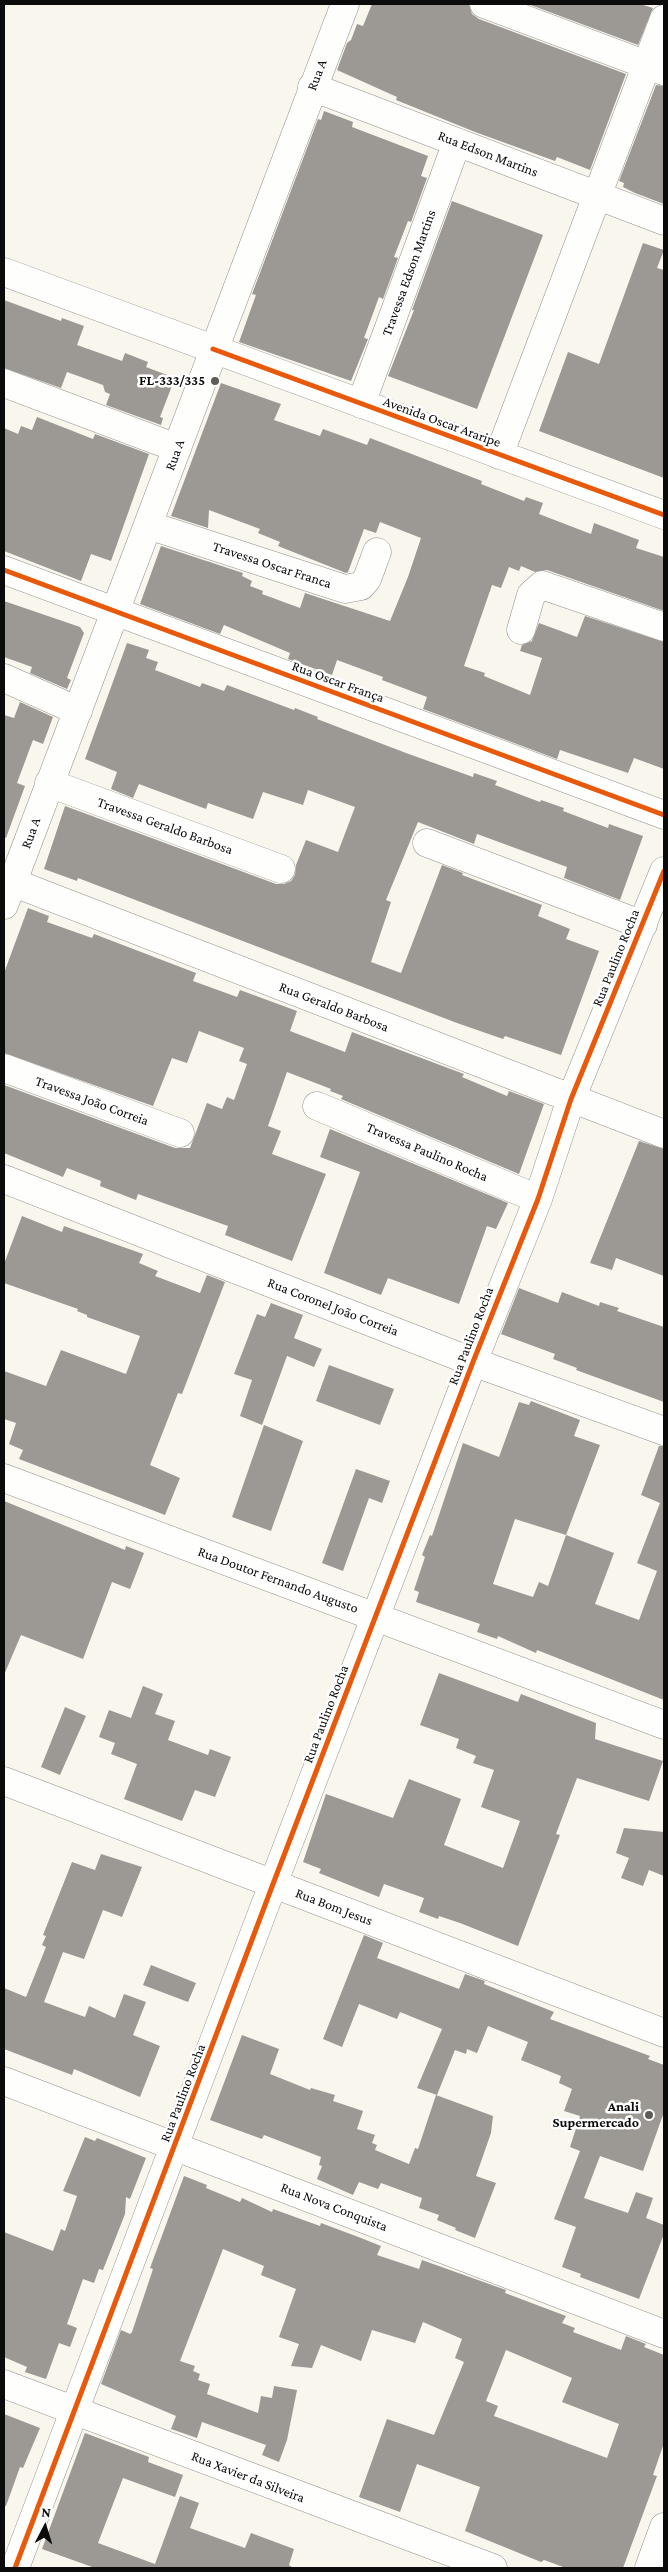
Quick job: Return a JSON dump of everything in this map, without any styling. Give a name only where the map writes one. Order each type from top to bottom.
[{"type":"street","name":"Rua A","points":[[7,889],[78,711],[312,86],[345,4]]},
{"type":"street","points":[[484,4],[656,68]]},
{"type":"street","points":[[500,455],[598,194],[656,68],[664,20]]},
{"type":"street","name":"Rua Edson Martins","points":[[312,86],[598,194],[664,221]]},
{"type":"street","name":"Travessa Edson Martins","points":[[361,404],[457,142]]},
{"type":"street","name":"Avenida Oscar Araripe","points":[[4,272],[664,515]]},
{"type":"street","points":[[4,383],[177,448]]},
{"type":"street","name":"Travessa Oscar Franca","points":[[148,525],[345,589],[362,586],[367,579],[377,552]]},
{"type":"street","name":"Rua Oscar França","points":[[4,570],[664,815]]},
{"type":"street","points":[[521,630],[531,595],[542,585],[664,627]]},
{"type":"street","points":[[4,678],[78,711]]},
{"type":"street","name":"Travessa Geraldo Barbosa","points":[[49,783],[281,869]]},
{"type":"street","points":[[428,843],[642,925]]},
{"type":"street","name":"Rua Paulino Rocha","points":[[16,2568],[73,2411],[273,1884],[473,1362],[538,1199],[571,1099],[664,871]]},
{"type":"street","name":"Rua Geraldo Barbosa","points":[[7,889],[664,1134]]},
{"type":"street","name":"Travessa João Correia","points":[[4,1068],[180,1133]]},
{"type":"street","name":"Travessa Paulino Rocha","points":[[317,1106],[538,1199]]},
{"type":"street","name":"Rua Coronel João Correia","points":[[4,1179],[473,1362],[664,1431]]},
{"type":"street","name":"Rua Doutor Fernando Augusto","points":[[4,1478],[664,1725]]},
{"type":"street","name":"Rua Bom Jesus","points":[[4,1781],[664,2033]]},
{"type":"street","name":"Rua Nova Conquista","points":[[4,2081],[664,2334]]},
{"type":"street","name":"Rua Xavier da Silveira","points":[[4,2384],[493,2568]]},
{"type":"street","points":[[650,2568],[664,2526]]},
{"type":"building","points":[[372,4],[469,4],[472,14],[479,19],[626,74],[590,170],[557,157],[555,161],[475,132],[396,100],[397,97],[337,70],[347,43],[351,40],[357,24],[363,26]]},
{"type":"building","points":[[528,4],[640,4],[653,8],[638,45]]},
{"type":"building","points":[[656,85],[664,86],[664,204],[623,187],[624,183],[619,181]]},
{"type":"building","points":[[324,111],[353,122],[352,127],[428,156],[421,176],[427,178],[411,222],[408,221],[394,257],[398,258],[383,299],[379,297],[364,338],[368,339],[351,381],[239,342],[256,295],[252,294],[318,119],[321,120]]},
{"type":"building","points":[[452,201],[543,235],[477,409],[388,376],[414,310],[412,310]]},
{"type":"building","points":[[643,243],[664,250],[657,268],[664,270],[664,478],[539,431],[568,352],[599,364]]},
{"type":"building","points":[[4,300],[61,321],[62,318],[84,326],[77,345],[122,361],[125,353],[148,362],[146,367],[175,378],[160,417],[163,418],[161,425],[106,405],[110,394],[105,392],[103,385],[67,372],[61,388],[4,368]]},
{"type":"building","points":[[221,383],[281,404],[274,420],[320,436],[323,429],[367,445],[370,438],[482,481],[481,484],[524,501],[526,497],[543,503],[539,514],[591,534],[594,523],[639,540],[636,548],[664,557],[664,611],[547,570],[535,572],[521,566],[519,571],[509,567],[501,588],[492,585],[464,666],[485,673],[484,676],[530,695],[542,658],[520,651],[522,645],[532,641],[539,623],[577,637],[585,616],[664,642],[664,769],[634,758],[628,773],[560,750],[557,759],[423,709],[427,697],[382,680],[383,677],[337,660],[332,675],[288,659],[290,653],[224,625],[220,634],[140,604],[161,546],[243,573],[242,576],[252,581],[250,586],[263,591],[262,594],[300,608],[305,593],[390,621],[408,577],[421,538],[380,522],[376,533],[364,529],[346,573],[278,546],[280,542],[258,533],[260,529],[209,510],[208,528],[171,516]]},
{"type":"building","points":[[37,417],[93,439],[95,434],[149,454],[111,561],[91,554],[81,581],[4,551],[4,428],[18,434],[21,426],[32,430]]},
{"type":"building","points":[[4,601],[80,627],[84,633],[67,678],[71,680],[67,689],[30,673],[32,667],[4,657]]},
{"type":"building","points":[[127,643],[149,650],[146,658],[158,662],[155,670],[200,687],[202,683],[224,691],[227,685],[294,710],[295,708],[318,717],[317,719],[473,777],[474,773],[497,781],[495,785],[540,802],[541,800],[564,808],[563,811],[608,828],[609,824],[643,836],[620,900],[564,878],[567,867],[477,834],[474,844],[418,822],[386,900],[391,902],[371,962],[401,973],[442,865],[463,873],[462,875],[542,905],[538,916],[570,929],[566,939],[599,951],[561,1055],[505,1036],[503,1039],[457,1023],[78,878],[77,881],[44,869],[65,806],[276,884],[284,884],[291,881],[295,875],[296,865],[306,840],[338,852],[355,807],[308,790],[303,805],[263,792],[253,819],[208,803],[206,809],[139,784],[133,798],[111,789],[117,772],[85,759]]},
{"type":"building","points":[[20,702],[53,717],[43,744],[33,740],[17,783],[25,786],[6,838],[4,837],[4,715],[14,718]]},
{"type":"building","points":[[28,908],[49,916],[47,922],[92,938],[94,934],[196,973],[193,981],[237,997],[240,990],[297,1011],[290,1031],[345,1052],[352,1032],[464,1074],[462,1077],[507,1096],[509,1091],[544,1104],[519,1174],[341,1099],[343,1096],[330,1091],[331,1089],[287,1072],[268,1126],[281,1131],[272,1154],[326,1174],[292,1261],[225,1235],[228,1226],[138,1194],[136,1200],[100,1186],[101,1181],[67,1168],[63,1177],[4,1153],[4,1085],[175,1148],[190,1148],[207,1103],[222,1109],[227,1097],[234,1100],[247,1064],[239,1061],[244,1048],[199,1031],[187,1063],[172,1058],[153,1106],[4,1053],[4,973]]},
{"type":"building","points":[[330,1129],[508,1203],[496,1229],[487,1226],[459,1304],[388,1278],[381,1295],[324,1273],[360,1172],[320,1157]]},
{"type":"building","points":[[639,1141],[664,1149],[664,1276],[616,1258],[612,1270],[590,1263]]},
{"type":"building","points":[[22,1216],[62,1232],[64,1226],[143,1254],[139,1263],[158,1271],[155,1276],[200,1293],[207,1275],[225,1282],[182,1394],[178,1393],[150,1465],[180,1478],[165,1515],[19,1459],[23,1450],[9,1444],[16,1423],[4,1419],[4,1371],[46,1386],[61,1350],[126,1374],[140,1336],[87,1317],[87,1315],[77,1311],[78,1309],[4,1283],[4,1264]]},
{"type":"building","points":[[519,1288],[558,1303],[562,1292],[599,1306],[600,1302],[619,1308],[617,1311],[664,1327],[664,1402],[576,1370],[577,1368],[553,1359],[555,1354],[501,1334]]},
{"type":"building","points":[[271,1303],[303,1315],[294,1338],[322,1349],[314,1367],[287,1356],[262,1425],[240,1416],[252,1380],[234,1374],[257,1314],[265,1317]]},
{"type":"building","points":[[329,1365],[394,1389],[380,1425],[316,1401]]},
{"type":"building","points":[[531,1401],[580,1420],[574,1436],[600,1445],[566,1535],[614,1553],[595,1604],[639,1620],[657,1571],[637,1563],[660,1503],[641,1495],[659,1446],[664,1446],[664,1700],[537,1650],[536,1653],[498,1636],[497,1639],[477,1632],[480,1624],[416,1602],[419,1592],[414,1590],[425,1557],[422,1555],[430,1535],[432,1536],[463,1443],[499,1457],[519,1402],[529,1405]],"holes":[[[515,1519],[566,1535],[548,1586],[539,1582],[533,1597],[493,1584]]]},
{"type":"building","points":[[264,1425],[303,1441],[271,1531],[232,1517]]},
{"type":"building","points":[[356,1469],[390,1481],[382,1503],[369,1498],[343,1571],[322,1563]]},
{"type":"building","points":[[4,1501],[125,1550],[126,1546],[144,1553],[130,1589],[112,1582],[83,1659],[21,1635],[4,1675]]},
{"type":"building","points":[[439,1673],[518,1702],[521,1694],[596,1723],[595,1739],[663,1761],[649,1801],[577,1778],[556,1834],[560,1835],[518,1946],[460,1923],[439,1916],[438,1919],[419,1912],[424,1898],[384,1884],[379,1897],[319,1873],[321,1869],[303,1862],[326,1794],[393,1818],[409,1779],[461,1799],[444,1845],[503,1868],[520,1821],[481,1807],[494,1770],[473,1763],[476,1756],[456,1748],[459,1739],[420,1725]]},
{"type":"building","points":[[143,1686],[163,1694],[155,1714],[175,1721],[168,1740],[208,1755],[210,1749],[231,1757],[215,1797],[195,1790],[182,1821],[124,1799],[137,1764],[111,1754],[115,1743],[99,1737],[109,1710],[131,1718]]},
{"type":"building","points":[[65,1707],[86,1716],[60,1775],[41,1767]]},
{"type":"building","points":[[624,1828],[664,1832],[664,1876],[649,1870],[643,1886],[621,1878],[629,1858],[616,1853]]},
{"type":"building","points":[[101,1854],[142,1867],[122,1917],[103,1910],[84,1959],[63,1952],[44,2002],[85,2017],[89,2006],[115,2018],[124,1994],[146,2002],[133,2035],[160,2046],[140,2097],[74,2069],[72,2075],[4,2049],[4,1988],[26,1997],[46,1947],[42,1945],[46,1936],[43,1935],[72,1862],[95,1870]]},
{"type":"building","points":[[364,1935],[383,1943],[377,1958],[459,1989],[465,1974],[485,1981],[484,1984],[554,2012],[550,2019],[650,2056],[648,2059],[664,2065],[664,2112],[643,2171],[600,2156],[584,2198],[628,2213],[636,2192],[653,2198],[646,2218],[664,2225],[664,2234],[639,2299],[580,2277],[581,2274],[562,2267],[576,2227],[554,2219],[580,2151],[570,2147],[580,2116],[564,2111],[572,2089],[559,2083],[561,2076],[521,2060],[528,2042],[488,2026],[477,2053],[467,2049],[466,2054],[455,2050],[437,2095],[417,2088],[442,2029],[400,2012],[397,2019],[359,2004],[342,2047],[323,2039]]},
{"type":"building","points":[[151,1965],[196,1983],[188,2002],[143,1985]]},
{"type":"building","points":[[242,2035],[279,2049],[270,2074],[310,2090],[311,2088],[335,2095],[333,2101],[363,2111],[357,2129],[375,2135],[372,2143],[377,2145],[375,2150],[409,2164],[415,2148],[418,2149],[436,2095],[493,2116],[491,2133],[476,2176],[496,2183],[475,2238],[437,2220],[439,2215],[419,2208],[422,2198],[381,2183],[378,2189],[359,2182],[353,2195],[317,2179],[322,2166],[319,2165],[321,2157],[264,2135],[262,2139],[210,2120]]},
{"type":"building","points":[[85,2137],[95,2141],[97,2138],[146,2158],[130,2199],[126,2197],[125,2214],[103,2270],[99,2269],[94,2283],[83,2279],[67,2324],[77,2328],[70,2347],[59,2343],[46,2379],[25,2372],[27,2367],[4,2357],[4,2232],[53,2251],[61,2229],[65,2231],[77,2196],[63,2191]]},
{"type":"building","points":[[184,2176],[207,2185],[206,2188],[240,2202],[242,2198],[272,2212],[273,2209],[320,2226],[321,2223],[381,2246],[377,2255],[419,2269],[422,2260],[506,2290],[505,2293],[566,2316],[562,2323],[575,2328],[573,2332],[621,2350],[626,2336],[646,2344],[644,2347],[664,2355],[664,2443],[653,2475],[657,2476],[623,2568],[566,2568],[544,2560],[541,2562],[465,2531],[480,2487],[417,2464],[400,2512],[359,2497],[387,2419],[434,2435],[464,2362],[455,2358],[462,2339],[423,2322],[415,2343],[372,2330],[361,2361],[321,2345],[312,2368],[291,2366],[299,2344],[279,2337],[296,2289],[261,2275],[264,2266],[223,2249],[180,2361],[195,2366],[193,2371],[200,2374],[198,2380],[210,2384],[207,2394],[258,2413],[261,2396],[272,2398],[274,2386],[297,2390],[287,2440],[279,2462],[262,2455],[266,2445],[202,2422],[197,2438],[171,2429],[176,2416],[101,2384],[121,2330],[130,2334],[132,2332],[153,2269],[150,2268]],"holes":[[[506,2350],[572,2378],[562,2402],[619,2424],[607,2458],[494,2416],[498,2406],[486,2401]]]},
{"type":"building","points":[[4,2414],[40,2428],[23,2468],[20,2467],[6,2506],[4,2506]]},
{"type":"building","points":[[85,2433],[149,2457],[148,2462],[183,2475],[175,2497],[123,2478],[98,2543],[155,2564],[180,2496],[199,2503],[190,2528],[245,2548],[251,2533],[294,2549],[289,2565],[293,2568],[95,2568],[42,2549]]},
{"type":"cycle path","points":[[213,349],[664,515]]},
{"type":"cycle path","points":[[4,570],[664,815]]},
{"type":"cycle path","points":[[15,2568],[273,1884],[473,1362],[538,1199],[571,1099],[664,871]]},
{"type":"place","name":"FL-333/335","points":[[215,381]]},
{"type":"place","name":"Anali Supermercado","points":[[649,2115]]}]
